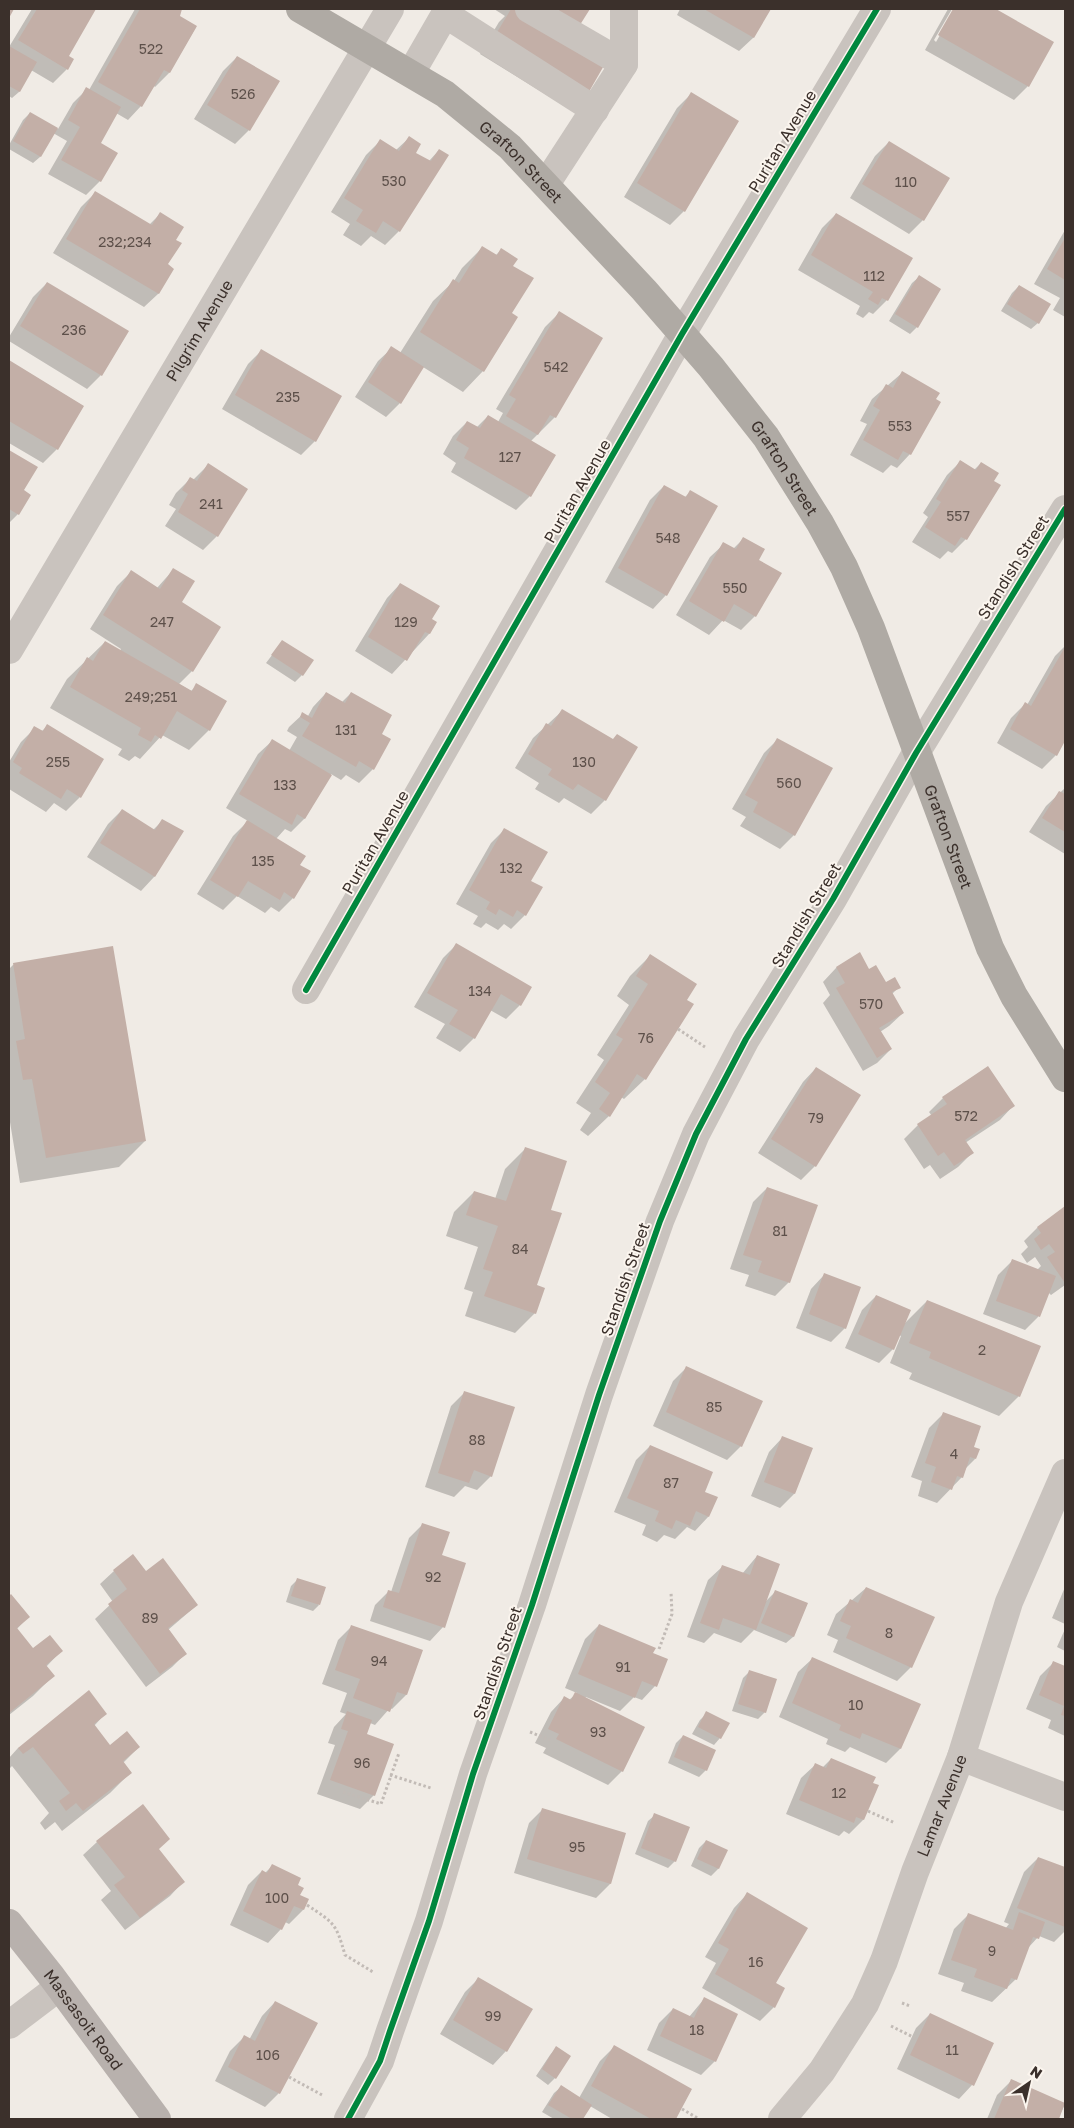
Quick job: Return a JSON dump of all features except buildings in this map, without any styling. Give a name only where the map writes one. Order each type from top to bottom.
[{"type":"highway","name":"Grafton Street","points":[[300,9],[445,94],[496,136],[546,184],[682,334],[766,438],[820,523],[844,567],[871,628],[990,948],[1014,996],[1065,1078]]},
{"type":"main road","name":"Massasoit Road","points":[[9,1923],[157,2119]]},
{"type":"street","name":"Pilgrim Avenue","points":[[9,650],[390,9]]},
{"type":"street","points":[[529,9],[624,64]]},
{"type":"street","points":[[546,184],[624,64],[624,9]]},
{"type":"street","name":"Puritan Avenue","points":[[306,990],[682,334],[877,9]]},
{"type":"street","points":[[411,73],[447,11],[595,110]]},
{"type":"street","name":"Standish Street","points":[[348,2119],[380,2061],[429,1921],[473,1774],[532,1606],[599,1395],[660,1221],[696,1134],[746,1039],[832,899],[916,753],[1065,509]]},
{"type":"street","name":"Lamar Avenue","points":[[782,2119],[822,2071],[865,2004],[884,1961],[915,1872],[961,1757],[1009,1602],[1065,1472]]},
{"type":"street","points":[[961,1757],[1065,1796]]},
{"type":"street","points":[[9,2025],[59,1987]]},
{"type":"path","points":[[678,1030],[707,1048]]},
{"type":"path","points":[[659,1648],[672,1614],[671,1592]]},
{"type":"path","points":[[530,1732],[550,1740]]},
{"type":"path","points":[[344,1792],[382,1804],[390,1775],[399,1753]]},
{"type":"path","points":[[390,1775],[431,1788]]},
{"type":"path","points":[[868,1811],[895,1823]]},
{"type":"path","points":[[307,1905],[331,1921],[339,1934],[345,1955],[373,1972]]},
{"type":"path","points":[[289,2077],[324,2096]]},
{"type":"path","points":[[682,2109],[699,2119]]},
{"type":"cycle path","points":[[306,990],[682,334],[877,9]]},
{"type":"cycle path","points":[[348,2119],[380,2061],[429,1921],[473,1774],[532,1605],[599,1395],[660,1221],[696,1134],[746,1039],[833,899],[916,753],[1065,509]]}]
